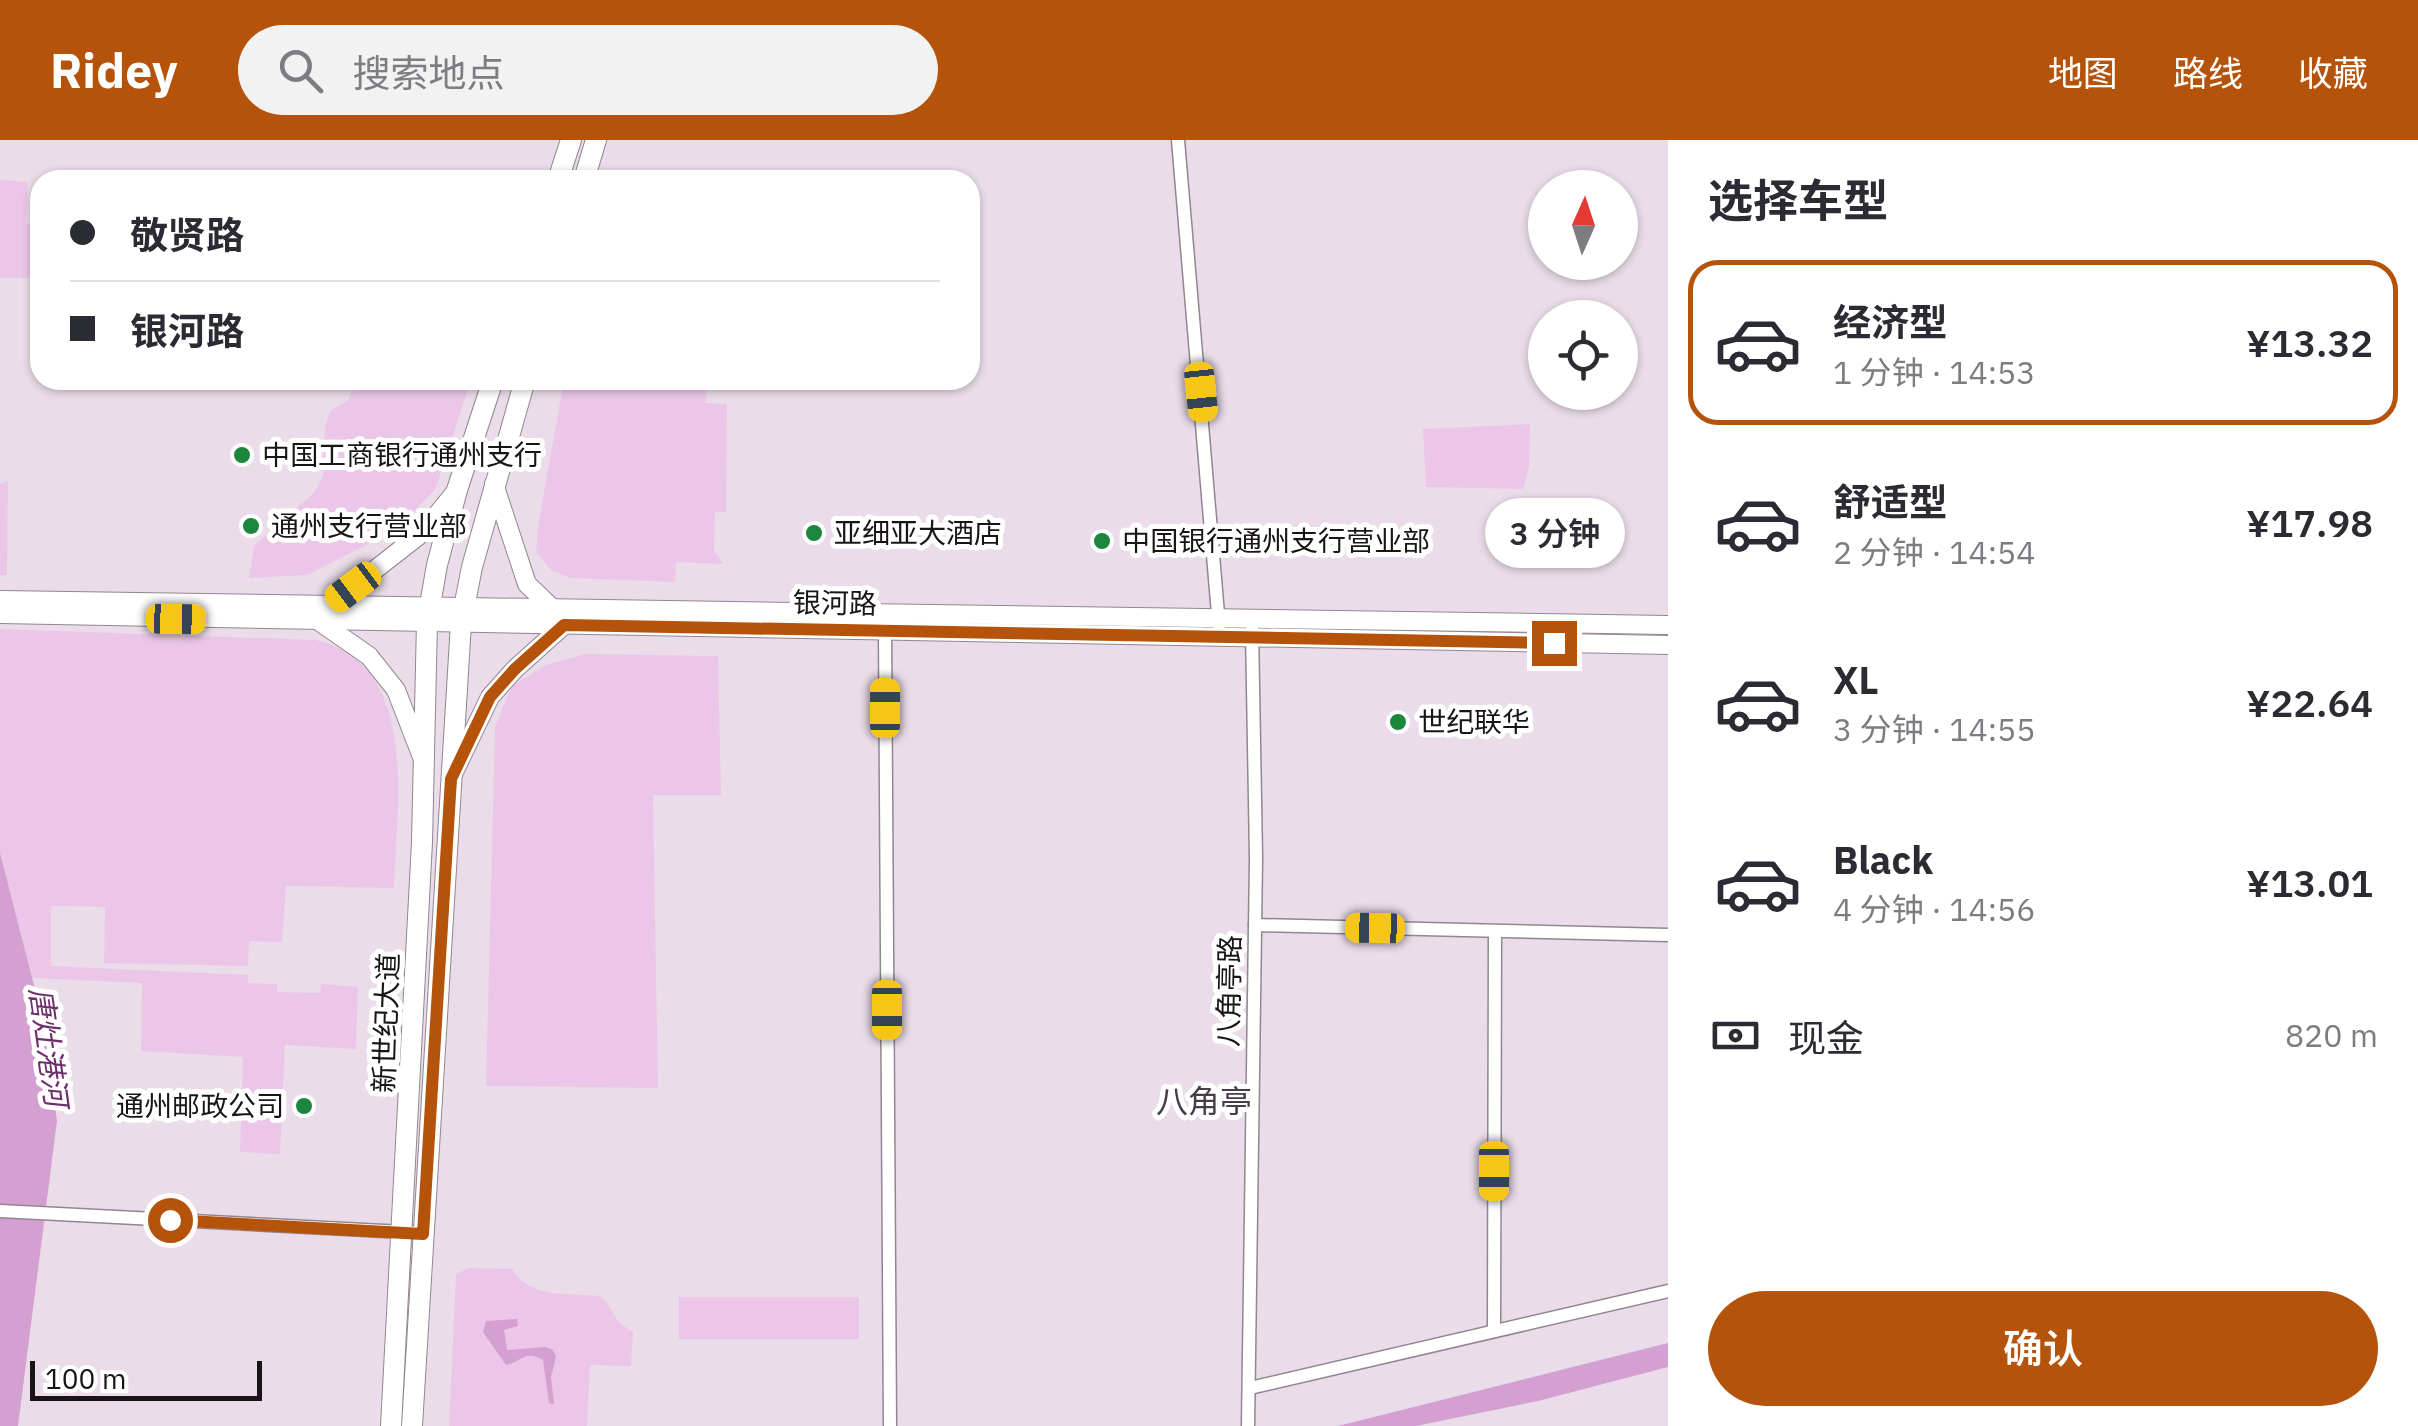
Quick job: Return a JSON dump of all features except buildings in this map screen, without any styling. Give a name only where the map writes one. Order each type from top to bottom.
[{"type":"main road","points":[[561,170],[570,140]]},
{"type":"main road","points":[[587,170],[596,140]]},
{"type":"main road","name":"新世纪大道","points":[[391,1426],[400,1232],[408,1152],[429,614],[457,490],[490,390]]},
{"type":"main road","name":"新世纪大道","points":[[412,1426],[462,614],[521,390]]},
{"type":"main road","points":[[494,484],[526,584],[551,606]]},
{"type":"main road","points":[[330,604],[422,533],[457,490]]},
{"type":"main road","name":"银河路","points":[[0,600],[330,604],[429,614]]},
{"type":"main road","name":"银河路","points":[[0,614],[320,622],[551,606],[1219,626]]},
{"type":"main road","name":"银河路","points":[[462,614],[564,625],[885,632],[1219,626],[1668,625]]},
{"type":"main road","points":[[320,622],[369,656],[396,690],[424,762]]},
{"type":"main road","points":[[451,779],[490,697],[564,625]]},
{"type":"main road","name":"银河路","points":[[1253,626],[1668,646]]},
{"type":"street","points":[[1178,140],[1219,626]]},
{"type":"street","name":"八角亭路","points":[[1248,1426],[1255,925],[1253,626]]},
{"type":"street","points":[[885,632],[890,1426]]},
{"type":"street","points":[[1255,925],[1668,934]]},
{"type":"street","points":[[1494,1331],[1495,932]]},
{"type":"street","points":[[0,1210],[423,1234]]},
{"type":"street","points":[[1250,1388],[1668,1291]]},
{"type":"shaded area","points":[[0,180],[28,182],[30,278],[0,278]]},
{"type":"shaded area","points":[[352,390],[468,390],[435,490],[410,515],[372,542],[307,575],[249,578],[254,546],[315,492],[323,475],[325,427],[331,410],[348,400]]},
{"type":"shaded area","points":[[562,390],[707,390],[706,403],[727,404],[726,512],[715,512],[714,550],[723,564],[676,562],[675,582],[571,578],[551,570],[536,552]]},
{"type":"shaded area","points":[[1530,424],[1529,467],[1523,489],[1426,487],[1423,429]]},
{"type":"shaded area","points":[[8,481],[7,575],[0,575],[0,484]]},
{"type":"shaded area","points":[[0,629],[316,640],[350,655],[373,678],[388,708],[396,743],[398,819],[394,888],[286,886],[282,942],[249,941],[248,966],[104,963],[105,907],[51,906],[51,966],[248,975],[248,983],[277,984],[277,992],[320,993],[321,984],[358,987],[356,1049],[285,1045],[280,1154],[240,1152],[243,1057],[141,1051],[142,983],[32,978],[0,853]]},
{"type":"shaded area","points":[[585,654],[718,656],[721,795],[653,795],[658,1088],[486,1086],[495,726],[512,686],[546,665]]},
{"type":"shaded area","points":[[0,853],[44,1024],[57,1121],[18,1426],[0,1426]]},
{"type":"shaded area","points":[[469,1268],[512,1269],[519,1279],[539,1290],[600,1296],[620,1323],[633,1332],[631,1366],[590,1365],[587,1426],[449,1426],[456,1274]]},
{"type":"shaded area","points":[[679,1297],[859,1297],[859,1339],[679,1339]]},
{"type":"shaded area","points":[[517,1319],[518,1326],[504,1330],[507,1350],[553,1350],[554,1404],[549,1403],[543,1360],[527,1356],[506,1365],[483,1332],[486,1321]]},
{"type":"shaded area","points":[[1668,1343],[1668,1367],[1538,1401],[1416,1426],[1338,1426]]},
{"type":"place","name":"中国工商银行通州支行","points":[[242,455]]},
{"type":"place","name":"通州支行营业部","points":[[251,526]]},
{"type":"place","name":"亚细亚大酒店","points":[[814,533]]},
{"type":"place","name":"中国银行通州支行营业部","points":[[1102,541]]},
{"type":"place","name":"世纪联华","points":[[1398,722]]},
{"type":"place","name":"通州邮政公司","points":[[304,1106]]},
{"type":"district","name":"八角亭","points":[[1204,1102]]},
{"type":"route","points":[[170,1220],[423,1234],[451,779],[490,697],[564,625],[1554,643]]},
{"type":"water label","name":"唐灶港河","points":[[48,1047]]}]
